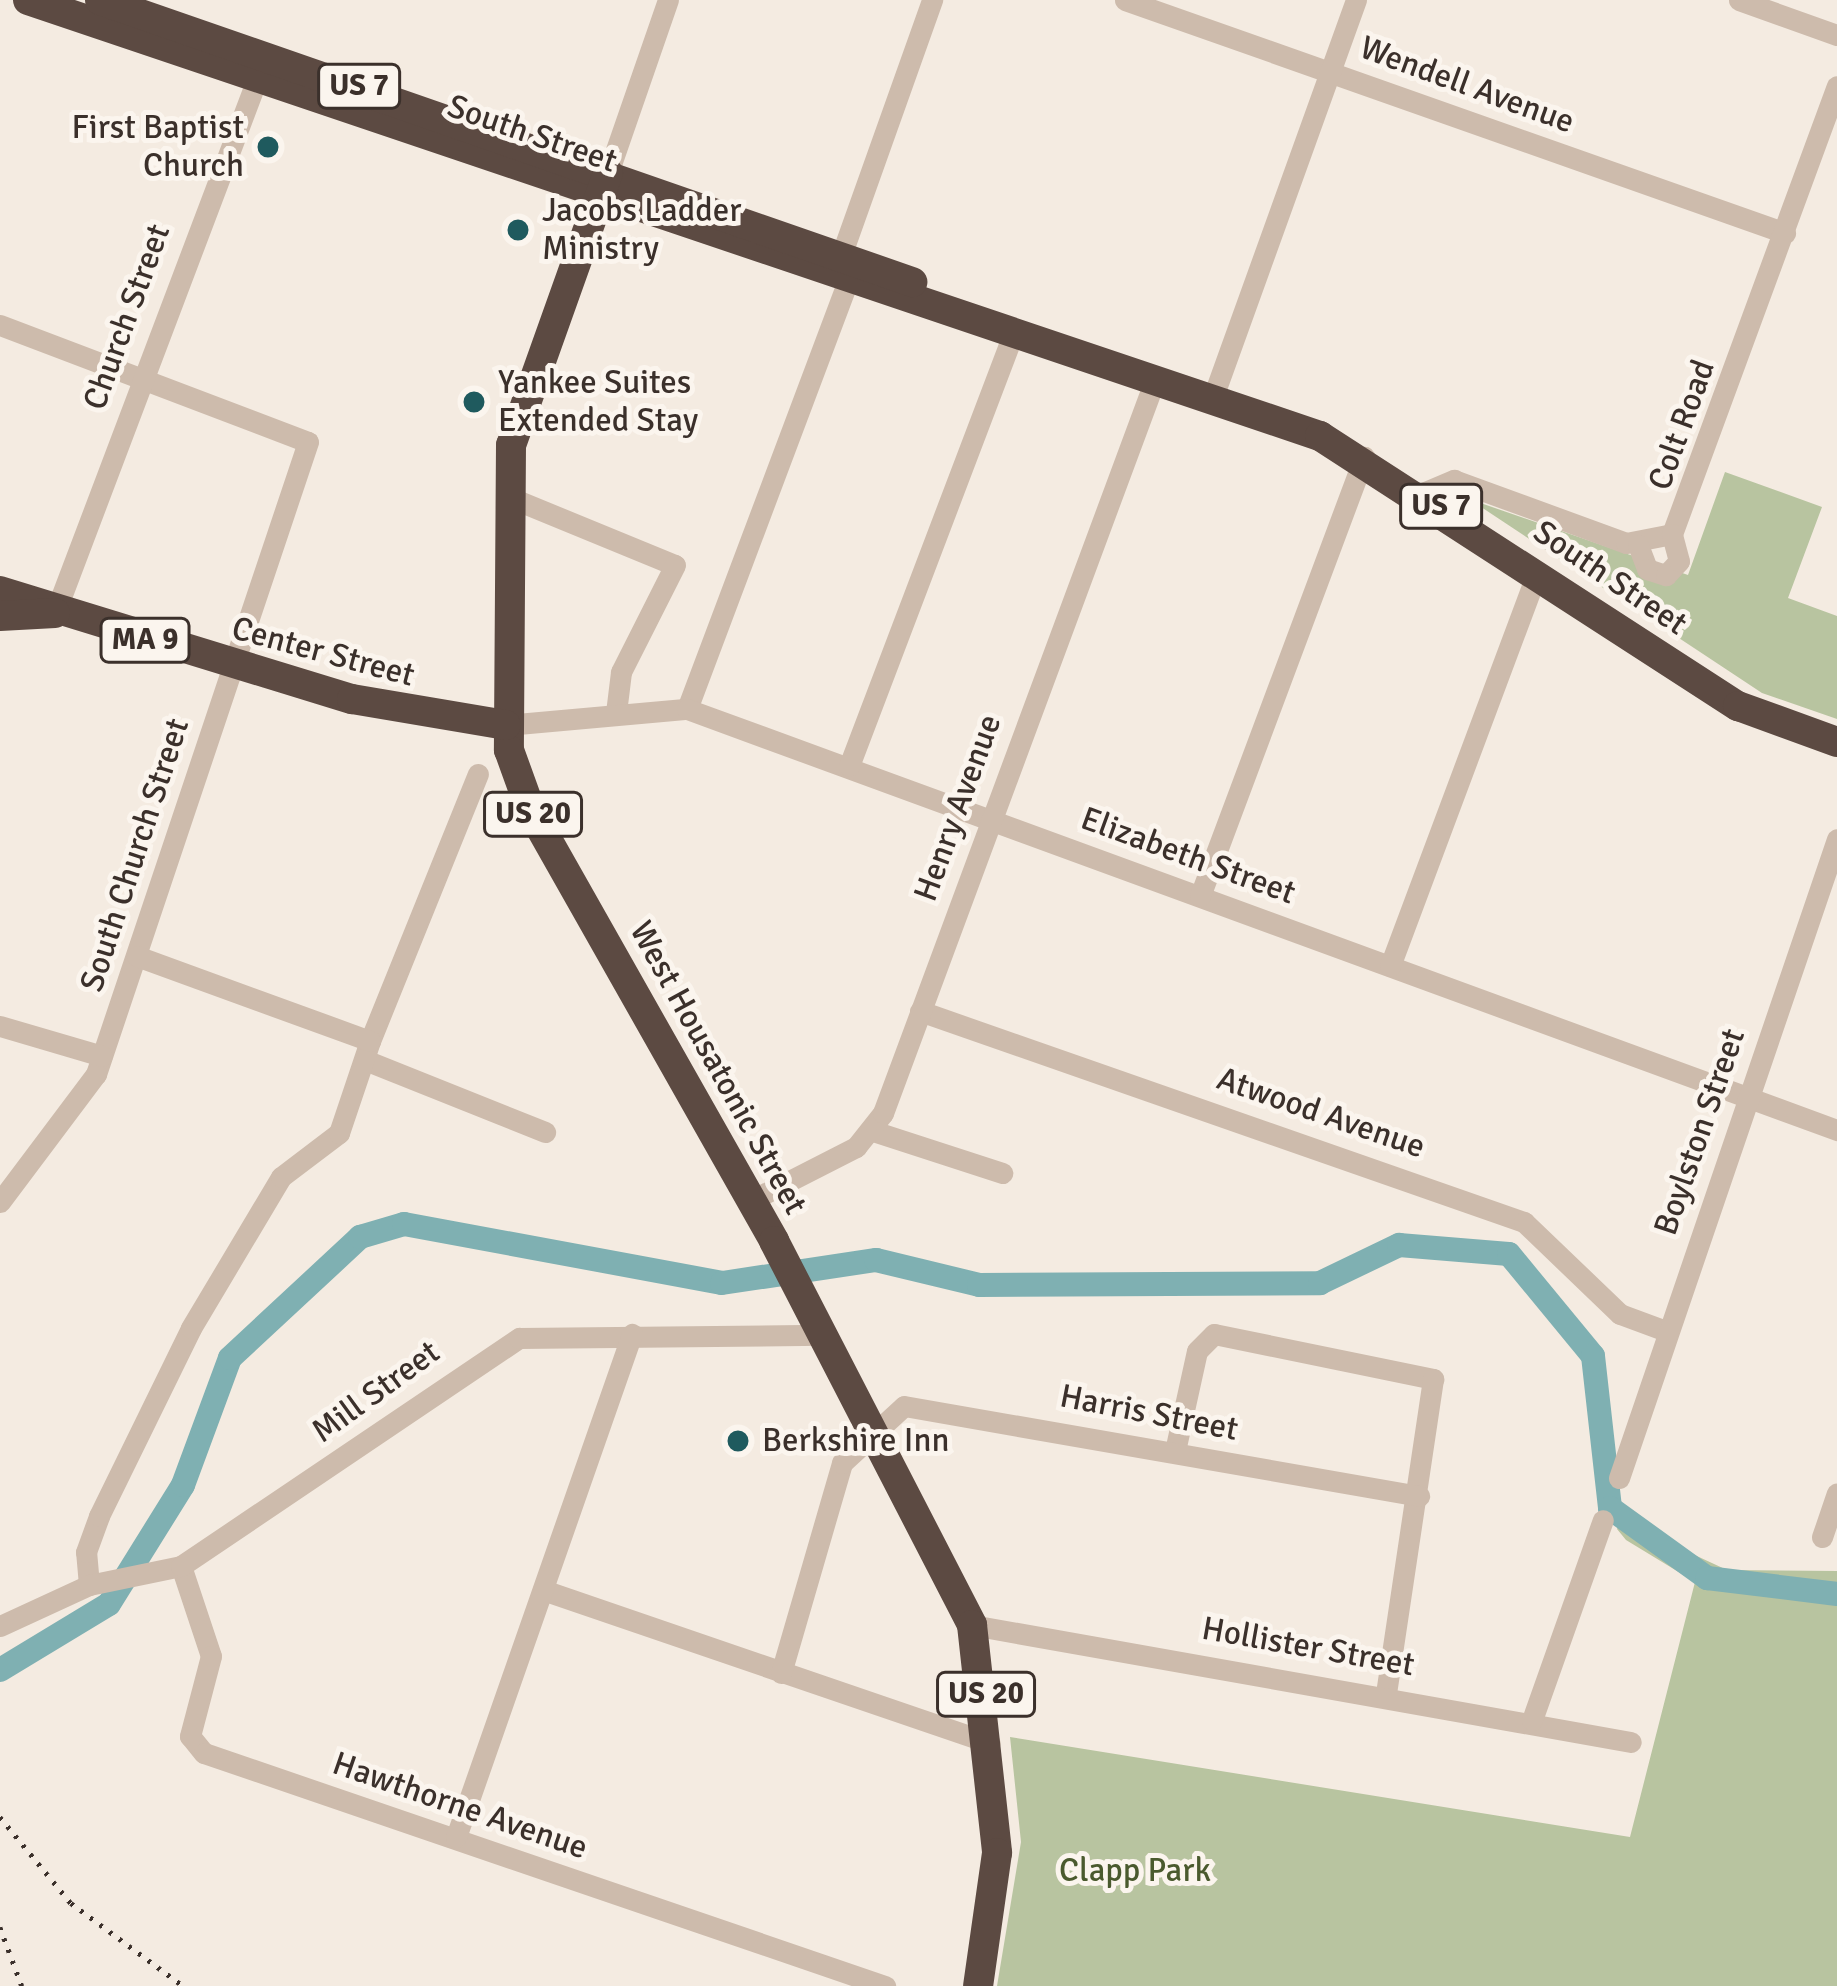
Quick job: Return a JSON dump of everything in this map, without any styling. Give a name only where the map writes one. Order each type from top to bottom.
[{"type":"highway","name":"South Street","points":[[28,0],[845,266],[1213,397],[1364,457],[1738,706],[1837,742]]},
{"type":"highway","name":"South Street","points":[[104,1],[279,58],[604,184]]},
{"type":"highway","name":"West Housatonic Street","points":[[604,184],[522,393],[509,497],[506,725],[531,811],[752,1200],[972,1625],[989,1743],[996,1897],[978,1986]]},
{"type":"highway","name":"Center Street","points":[[0,591],[55,613],[412,713],[506,725]]},
{"type":"highway","name":"Center Street","points":[[0,616],[55,613]]},
{"type":"street","points":[[604,184],[668,0]]},
{"type":"street","points":[[687,709],[845,266],[932,0]]},
{"type":"street","name":"Wendell Avenue","points":[[1126,0],[1785,232]]},
{"type":"street","points":[[1213,397],[1356,0]]},
{"type":"street","points":[[1739,0],[1837,35]]},
{"type":"street","points":[[251,76],[279,58]]},
{"type":"street","name":"Church Street","points":[[55,613],[251,76]]},
{"type":"street","name":"Colt Road","points":[[1638,545],[1672,534],[1837,86]]},
{"type":"street","points":[[0,326],[140,378]]},
{"type":"street","points":[[849,766],[1015,328]]},
{"type":"street","name":"Henry Avenue","points":[[873,1131],[1156,377]]},
{"type":"street","name":"South Church Street","points":[[0,1202],[82,1099],[102,1056],[235,665],[306,438],[140,378]]},
{"type":"street","points":[[1200,896],[1364,457]]},
{"type":"street","points":[[1423,493],[1454,480],[1638,545],[1649,571],[1666,575],[1679,561],[1672,534]]},
{"type":"street","points":[[509,497],[675,565],[621,672],[616,713]]},
{"type":"street","points":[[1390,966],[1537,573]]},
{"type":"street","name":"Elizabeth Street","points":[[506,725],[687,709],[1837,1130]]},
{"type":"street","points":[[89,1585],[86,1552],[99,1516],[191,1328],[281,1178],[339,1133],[478,773]]},
{"type":"street","name":"Boylston Street","points":[[1618,1478],[1837,839]]},
{"type":"street","points":[[137,956],[368,1050],[545,1132]]},
{"type":"street","name":"Atwood Avenue","points":[[920,1011],[1524,1222],[1620,1314],[1666,1331]]},
{"type":"street","points":[[0,1026],[102,1056]]},
{"type":"street","points":[[752,1200],[873,1131],[1002,1172]]},
{"type":"street","name":"Mill Street","points":[[0,1626],[89,1585],[170,1568],[482,1356],[537,1333],[819,1326]]},
{"type":"street","points":[[456,1837],[632,1334]]},
{"type":"street","points":[[1174,1451],[1196,1357],[1214,1334],[1423,1372],[1437,1398],[1385,1693]]},
{"type":"street","name":"Harris Street","points":[[872,1426],[921,1404],[1419,1496]]},
{"type":"street","points":[[781,1673],[842,1463],[872,1426]]},
{"type":"street","points":[[1822,1537],[1837,1493]]},
{"type":"street","points":[[1532,1720],[1603,1520]]},
{"type":"street","name":"Hawthorne Avenue","points":[[170,1568],[211,1656],[191,1722],[196,1747],[885,1986]]},
{"type":"street","points":[[543,1590],[989,1743]]},
{"type":"street","name":"Hollister Street","points":[[972,1625],[1385,1693],[1631,1742]]},
{"type":"green space","points":[[1725,472],[1822,507],[1788,598],[1837,616],[1837,719],[1762,693],[1469,499],[1688,575]]},
{"type":"green space","name":"Clapp Park","points":[[1626,1506],[1645,1532],[1727,1570],[1837,1571],[1837,1986],[997,1986],[1021,1842],[1010,1737],[1630,1837],[1695,1582],[1626,1540],[1617,1529]]},
{"type":"waterway","points":[[0,1670],[109,1604],[183,1485],[230,1358],[360,1237],[404,1224],[722,1283],[876,1260],[979,1285],[1320,1283],[1399,1245],[1509,1254],[1593,1356],[1610,1508],[1707,1578],[1837,1594]]},
{"type":"railway","points":[[0,1817],[71,1903],[183,1986]]},
{"type":"railway","points":[[0,1927],[22,1986]]},
{"type":"place","name":"First Baptist Church","points":[[268,147]]},
{"type":"place","name":"Jacobs Ladder Ministry","points":[[518,230]]},
{"type":"place","name":"Yankee Suites Extended Stay","points":[[474,402]]},
{"type":"place","name":"Berkshire Inn","points":[[738,1441]]}]
